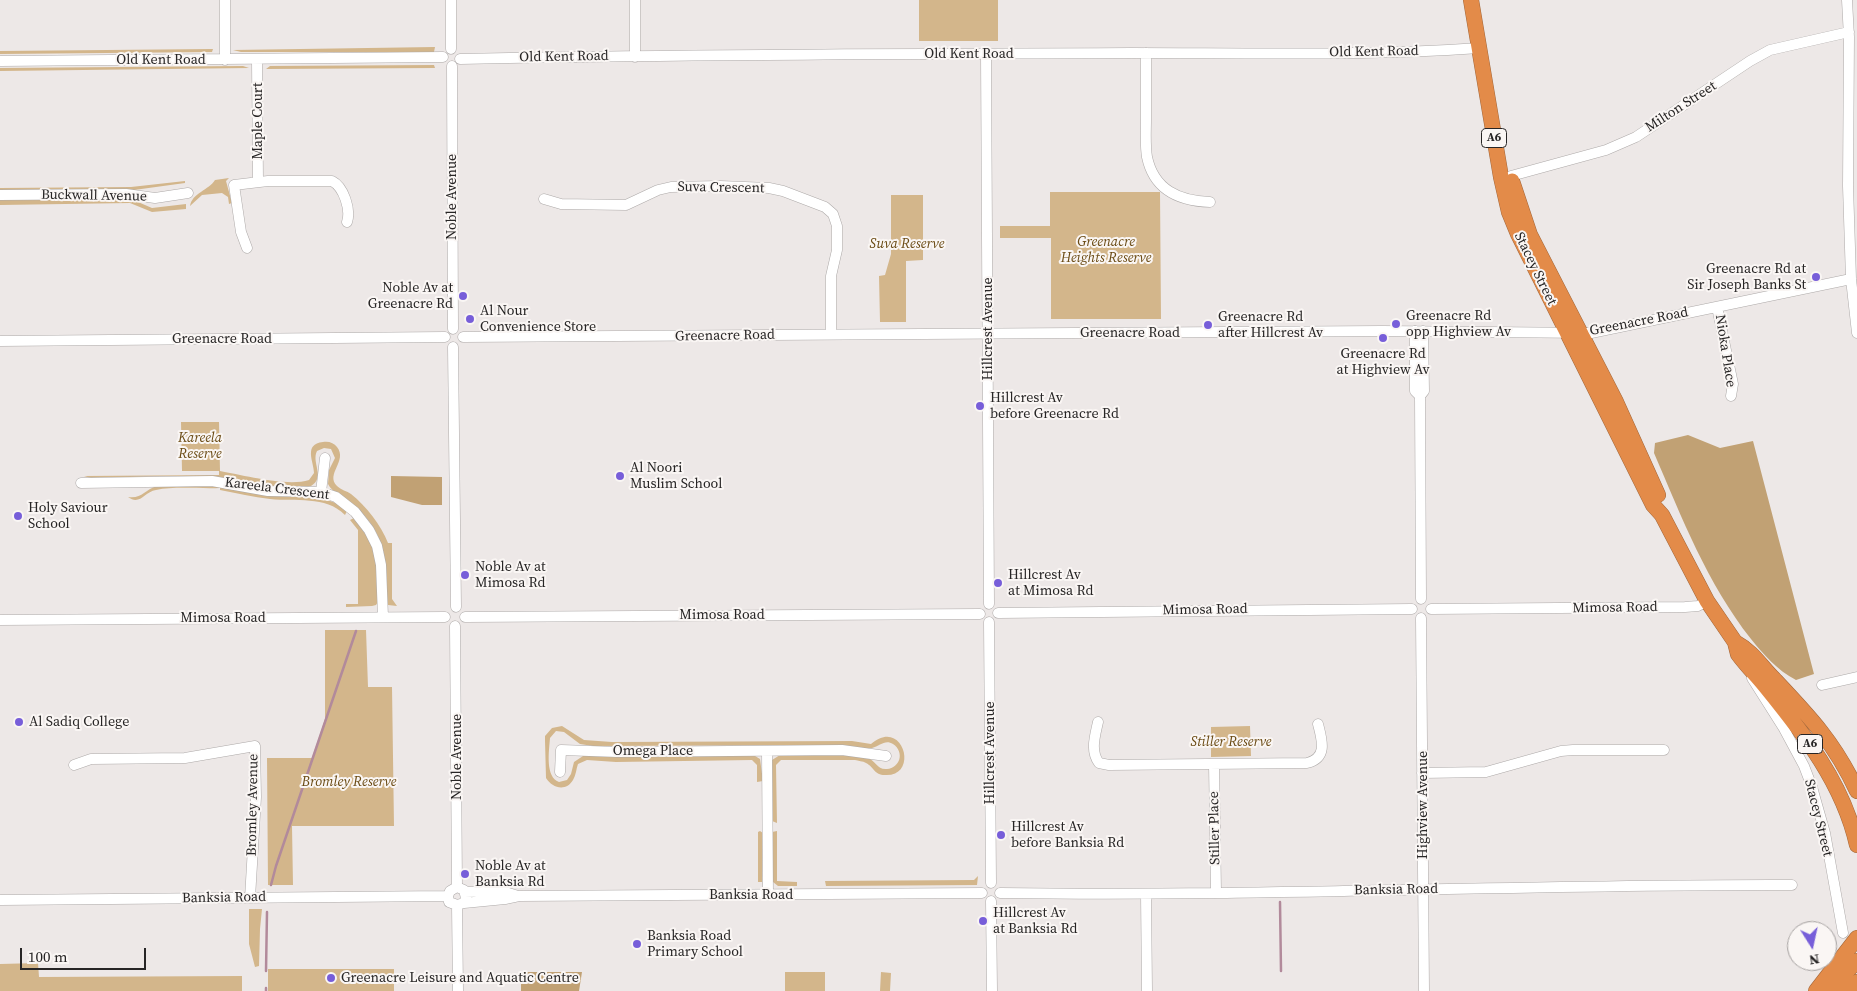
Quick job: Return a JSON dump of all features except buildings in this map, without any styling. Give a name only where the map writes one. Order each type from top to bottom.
[{"type":"highway","name":"Stacey Street","points":[[1470,0],[1501,177],[1518,234],[1644,462],[1661,502],[1662,515],[1707,601],[1735,642],[1738,654],[1742,660],[1823,761],[1850,820],[1857,845]]},
{"type":"highway","name":"Stacey Street","points":[[1478,0],[1510,176],[1515,194],[1530,234],[1574,333]]},
{"type":"highway","name":"Stacey Street","points":[[1735,642],[1748,649],[1808,714],[1846,766],[1857,791]]},
{"type":"highway","points":[[1816,991],[1850,935]]},
{"type":"highway","points":[[1828,991],[1857,961]]},
{"type":"highway","points":[[1846,991],[1857,982]]},
{"type":"street","points":[[225,0],[225,60]]},
{"type":"street","points":[[451,0],[451,49]]},
{"type":"street","points":[[635,0],[635,57]]},
{"type":"street","points":[[1847,0],[1849,32],[1848,186],[1851,279],[1857,334]]},
{"type":"street","name":"Milton Street","points":[[1510,176],[1606,150],[1636,137],[1750,61],[1770,50],[1849,32]]},
{"type":"street","name":"Old Kent Road","points":[[460,59],[1393,52],[1479,48]]},
{"type":"street","points":[[451,49],[458,52],[460,59],[456,65],[452,66],[446,65],[443,57],[451,49]]},
{"type":"street","points":[[1146,53],[1146,146],[1150,166],[1160,183],[1174,195],[1190,201],[1210,202]]},
{"type":"street","name":"Hillcrest Avenue","points":[[986,54],[989,604]]},
{"type":"street","name":"Old Kent Road","points":[[0,61],[443,57]]},
{"type":"street","name":"Maple Court","points":[[257,60],[258,182]]},
{"type":"street","name":"Noble Avenue","points":[[452,66],[453,329]]},
{"type":"street","points":[[247,248],[241,232],[234,185],[258,182],[324,180],[335,182],[340,188],[347,208],[348,216],[346,222]]},
{"type":"street","name":"Suva Crescent","points":[[544,199],[561,204],[626,205],[658,190],[671,187],[720,186],[774,189],[825,207],[833,214],[837,226],[837,254],[831,276],[831,334]]},
{"type":"street","name":"Buckwall Avenue","points":[[0,195],[126,194],[155,198],[188,194]]},
{"type":"street","name":"Greenacre Road","points":[[463,337],[1419,331],[1600,332],[1851,279]]},
{"type":"street","name":"Nioka Place","points":[[1718,306],[1732,384],[1731,396]]},
{"type":"street","points":[[453,329],[461,332],[463,337],[459,345],[453,347],[448,345],[445,338],[446,332],[453,329]]},
{"type":"street","points":[[1419,331],[1416,391],[1420,396],[1421,599]]},
{"type":"street","name":"Greenacre Road","points":[[0,341],[445,338]]},
{"type":"street","points":[[453,347],[456,606]]},
{"type":"street","points":[[321,492],[325,458]]},
{"type":"street","name":"Kareela Crescent","points":[[81,483],[212,481],[276,492],[321,492],[336,497],[351,508],[375,540],[381,565],[382,617]]},
{"type":"street","points":[[1421,599],[1428,602],[1431,609],[1427,617],[1422,618],[1415,616],[1412,609],[1415,602],[1421,599]]},
{"type":"street","name":"Mimosa Road","points":[[1431,609],[1685,607],[1698,606],[1707,601]]},
{"type":"street","points":[[989,604],[997,608],[998,613],[994,621],[989,622],[984,621],[980,614],[983,606],[989,604]]},
{"type":"street","points":[[456,606],[463,611],[465,617],[463,622],[455,626],[450,624],[445,617],[449,608],[456,606]]},
{"type":"street","name":"Mimosa Road","points":[[998,613],[1412,609]]},
{"type":"street","name":"Mimosa Road","points":[[465,617],[980,614]]},
{"type":"street","name":"Mimosa Road","points":[[0,620],[445,617]]},
{"type":"street","name":"Highview Avenue","points":[[1422,618],[1424,991]]},
{"type":"street","name":"Hillcrest Avenue","points":[[989,622],[991,883]]},
{"type":"street","name":"Noble Avenue","points":[[455,626],[461,897],[458,991]]},
{"type":"street","name":"Stacey Street","points":[[1742,660],[1783,727],[1804,766],[1825,833],[1850,935]]},
{"type":"street","points":[[1822,685],[1857,678]]},
{"type":"street","points":[[1098,722],[1094,745],[1098,765],[1318,763],[1322,746],[1318,724]]},
{"type":"street","name":"Bromley Avenue","points":[[74,765],[91,759],[185,758],[255,746],[256,797],[250,898]]},
{"type":"street","name":"Omega Place","points":[[560,772],[561,750],[618,752],[851,750],[886,756]]},
{"type":"street","points":[[1422,773],[1486,772],[1561,751],[1664,750]]},
{"type":"street","points":[[767,751],[768,895]]},
{"type":"street","name":"Stiller Place","points":[[1214,764],[1216,892]]},
{"type":"street","points":[[991,883],[999,887],[1000,893],[996,900],[991,901],[984,898],[982,893],[984,888],[991,883]]},
{"type":"street","name":"Banksia Road","points":[[1000,893],[1146,894],[1792,885]]},
{"type":"street","name":"Banksia Road","points":[[0,900],[448,896],[452,904],[461,897],[502,891],[519,896],[982,893]]},
{"type":"street","points":[[1146,894],[1147,991]]},
{"type":"street","points":[[991,901],[992,991]]},
{"type":"green space","points":[[919,0],[998,0],[998,41],[919,41]]},
{"type":"green space","points":[[435,47],[434,52],[241,52],[233,50]]},
{"type":"green space","points":[[213,49],[212,52],[0,54],[0,51]]},
{"type":"green space","points":[[434,65],[435,68],[266,69],[270,66]]},
{"type":"green space","points":[[243,66],[249,68],[0,71],[0,68]]},
{"type":"green space","points":[[229,178],[226,181],[232,203],[229,204],[228,197],[222,193],[202,195],[190,206],[194,198],[215,180]]},
{"type":"green space","points":[[185,181],[185,183],[134,190],[0,191],[0,188],[131,187]]},
{"type":"green space","name":"Greenacre Heights Reserve","points":[[1050,192],[1160,192],[1161,319],[1051,319],[1051,238],[1000,238],[1000,226],[1050,226]]},
{"type":"green space","name":"Suva Reserve","points":[[891,195],[923,195],[923,260],[906,261],[906,322],[880,322],[879,276],[885,275],[891,254]]},
{"type":"green space","points":[[131,199],[152,208],[186,204],[186,209],[152,212],[130,203],[0,205],[0,200]]},
{"type":"green space","name":"Kareela Reserve","points":[[181,422],[219,422],[220,471],[265,480],[300,482],[309,480],[314,473],[311,454],[313,446],[317,443],[325,442],[334,444],[340,452],[340,457],[333,477],[334,481],[337,486],[351,494],[362,504],[373,516],[388,543],[392,543],[392,599],[397,606],[388,605],[387,603],[383,550],[374,528],[355,506],[336,493],[328,484],[329,470],[335,458],[331,449],[324,448],[317,451],[317,478],[311,486],[306,488],[280,487],[208,477],[91,478],[84,476],[219,475],[219,471],[182,471]]},
{"type":"green space","points":[[157,486],[214,486],[269,495],[318,497],[336,503],[347,511],[345,515],[328,504],[319,502],[264,498],[220,490],[220,488],[163,489],[152,491],[136,500],[128,497],[137,497]]},
{"type":"green space","points":[[354,518],[371,542],[377,562],[378,602],[372,606],[346,607],[346,604],[358,604],[358,530],[350,520]]},
{"type":"green space","name":"Bromley Reserve","points":[[325,630],[366,630],[368,687],[392,687],[394,826],[292,826],[293,885],[268,885],[267,758],[312,758],[325,719]]},
{"type":"green space","points":[[562,726],[584,740],[612,742],[852,741],[871,744],[882,737],[892,737],[899,742],[903,750],[904,759],[902,767],[896,773],[885,775],[879,774],[865,762],[855,760],[781,760],[776,765],[777,823],[772,821],[772,760],[780,755],[848,755],[871,759],[879,767],[887,769],[898,763],[900,755],[897,747],[887,742],[872,748],[837,745],[593,746],[580,744],[564,732],[556,731],[550,738],[549,763],[552,775],[559,782],[567,780],[571,774],[574,762],[583,756],[755,756],[760,759],[763,781],[757,782],[757,765],[752,760],[616,762],[587,760],[578,764],[575,776],[570,784],[559,787],[552,784],[546,778],[545,736],[552,728]]},
{"type":"green space","name":"Stiller Reserve","points":[[1250,726],[1251,756],[1211,757],[1211,727]]},
{"type":"green space","points":[[777,831],[777,881],[797,882],[797,886],[778,886],[773,882],[772,832]]},
{"type":"green space","points":[[758,832],[763,833],[762,882],[758,882]]},
{"type":"green space","points":[[978,876],[977,885],[826,886],[825,881],[974,880]]},
{"type":"green space","points":[[249,909],[262,909],[259,966],[255,967],[249,944]]},
{"type":"green space","points":[[38,963],[39,977],[242,976],[242,991],[0,991],[0,964]]},
{"type":"green space","name":"Greenacre Leisure and Aquatic Centre","points":[[268,969],[394,969],[394,991],[268,991]]},
{"type":"green space","points":[[785,972],[825,972],[825,991],[785,991]]},
{"type":"green space","points":[[881,972],[891,973],[890,991],[880,991]]},
{"type":"shaded area","points":[[1688,435],[1720,448],[1753,441],[1814,674],[1796,680],[1771,662],[1735,618],[1708,573],[1685,526],[1654,453],[1655,443]]},
{"type":"shaded area","points":[[391,476],[442,477],[442,505],[422,505],[391,497]]},
{"type":"shaded area","points":[[521,972],[582,972],[579,991],[521,991]]},
{"type":"waterway","points":[[271,885],[356,631]]},
{"type":"waterway","points":[[1280,902],[1281,971]]},
{"type":"waterway","points":[[266,971],[267,912]]},
{"type":"place","name":"Greenacre Rd at Sir Joseph Banks St","points":[[1816,277]]},
{"type":"place","name":"Noble Av at Greenacre Rd","points":[[463,296]]},
{"type":"place","name":"Al Nour Convenience Store","points":[[470,319]]},
{"type":"place","name":"Greenacre Rd opp Highview Av","points":[[1396,324]]},
{"type":"place","name":"Greenacre Rd after Hillcrest Av","points":[[1208,325]]},
{"type":"place","name":"Greenacre Rd at Highview Av","points":[[1383,338]]},
{"type":"place","name":"Hillcrest Av before Greenacre Rd","points":[[980,406]]},
{"type":"place","name":"Al Noori Muslim School","points":[[620,476]]},
{"type":"place","name":"Holy Saviour School","points":[[18,516]]},
{"type":"place","name":"Noble Av at Mimosa Rd","points":[[465,575]]},
{"type":"place","name":"Hillcrest Av at Mimosa Rd","points":[[998,583]]},
{"type":"place","name":"Al Sadiq College","points":[[19,722]]},
{"type":"place","name":"Hillcrest Av before Banksia Rd","points":[[1001,835]]},
{"type":"place","name":"Noble Av at Banksia Rd","points":[[465,874]]},
{"type":"place","name":"Hillcrest Av at Banksia Rd","points":[[983,921]]},
{"type":"place","name":"Banksia Road Primary School","points":[[637,944]]},
{"type":"place","name":"Greenacre Leisure and Aquatic Centre","points":[[331,978]]}]
